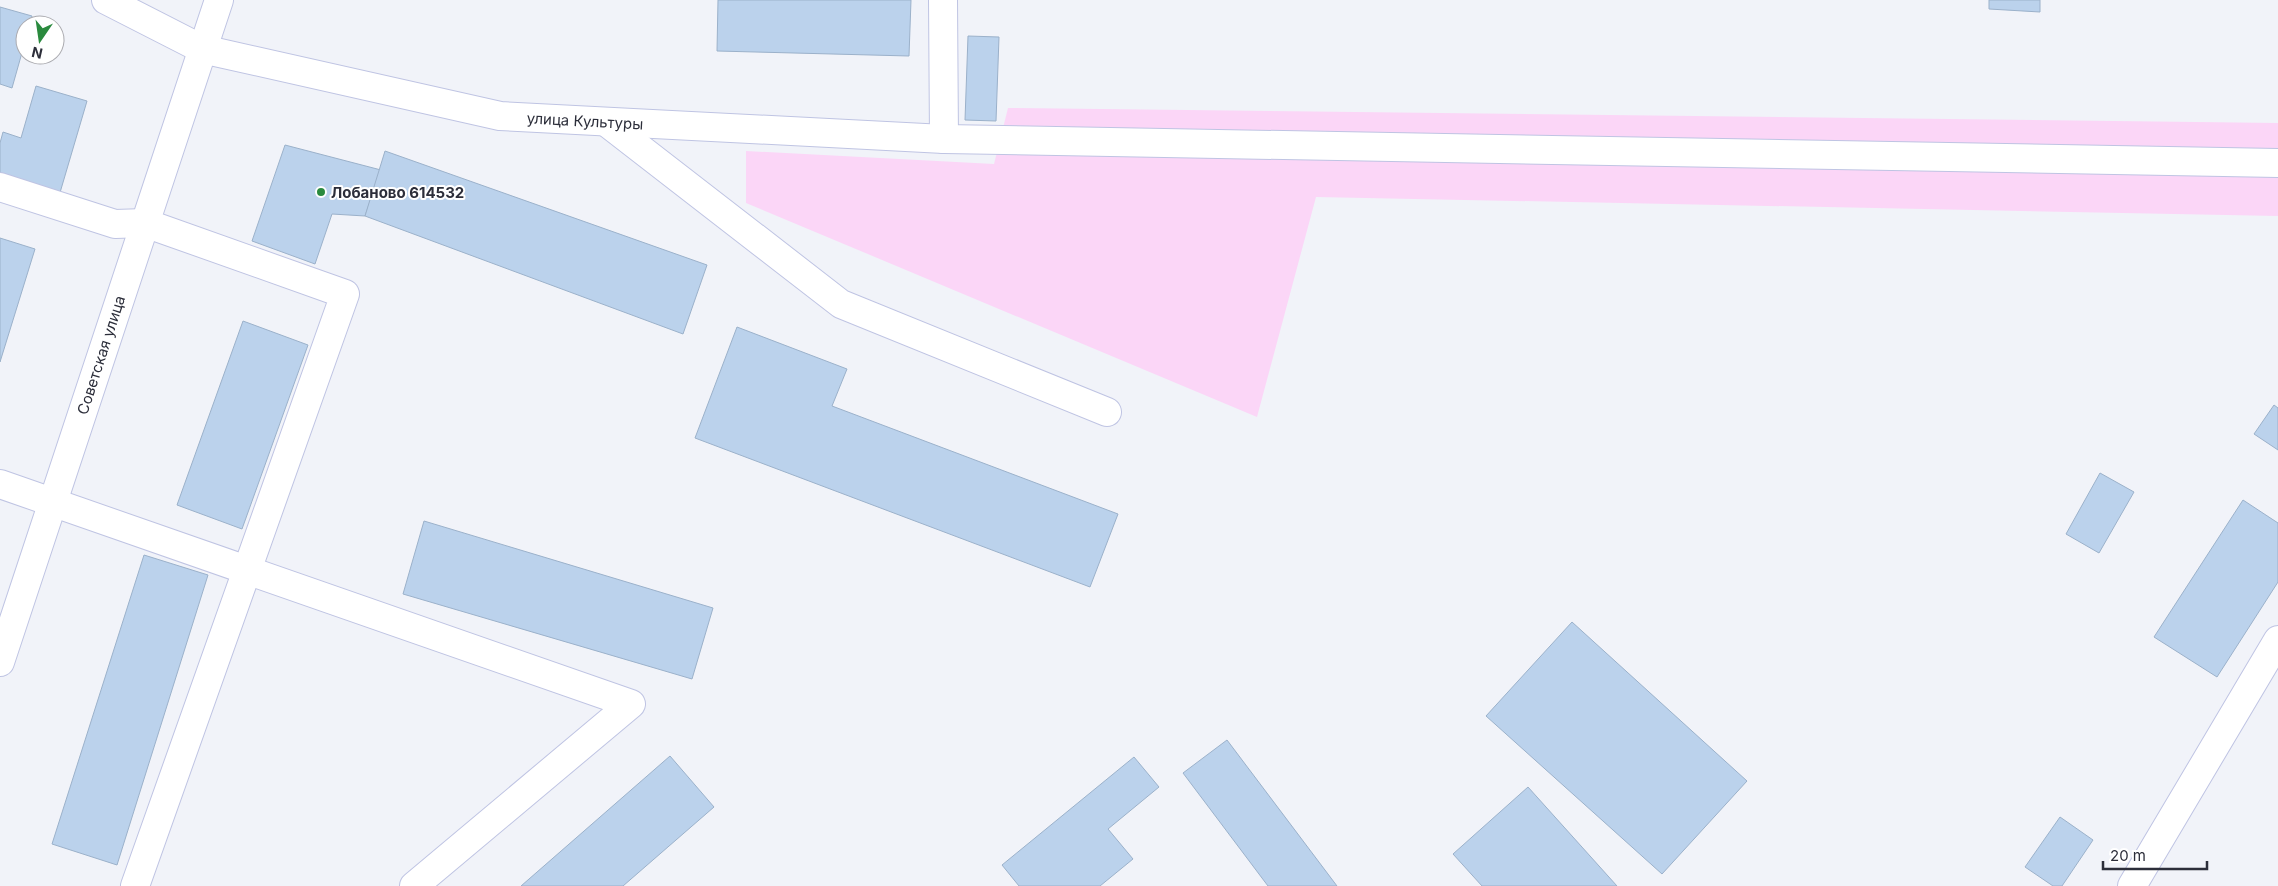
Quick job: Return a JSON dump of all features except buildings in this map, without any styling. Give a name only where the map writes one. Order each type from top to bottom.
[{"type":"street","name":"улица Культуры","points":[[106,0],[202,49],[500,116],[944,139],[2278,163]]},
{"type":"street","name":"Советская улица","points":[[0,662],[219,0]]},
{"type":"street","points":[[943,0],[944,139]]},
{"type":"street","points":[[606,122],[841,304],[1107,412]]},
{"type":"street","points":[[0,187],[115,224],[145,223],[345,294],[135,886]]},
{"type":"street","points":[[0,484],[631,704],[414,886]]},
{"type":"street","points":[[2132,886],[2278,640]]},
{"type":"shaded area","points":[[1008,108],[2278,123],[2278,216],[1316,197],[1257,417],[746,203],[746,151],[994,164]]},
{"type":"place","name":"Лобаново 614532","points":[[321,192]]}]
